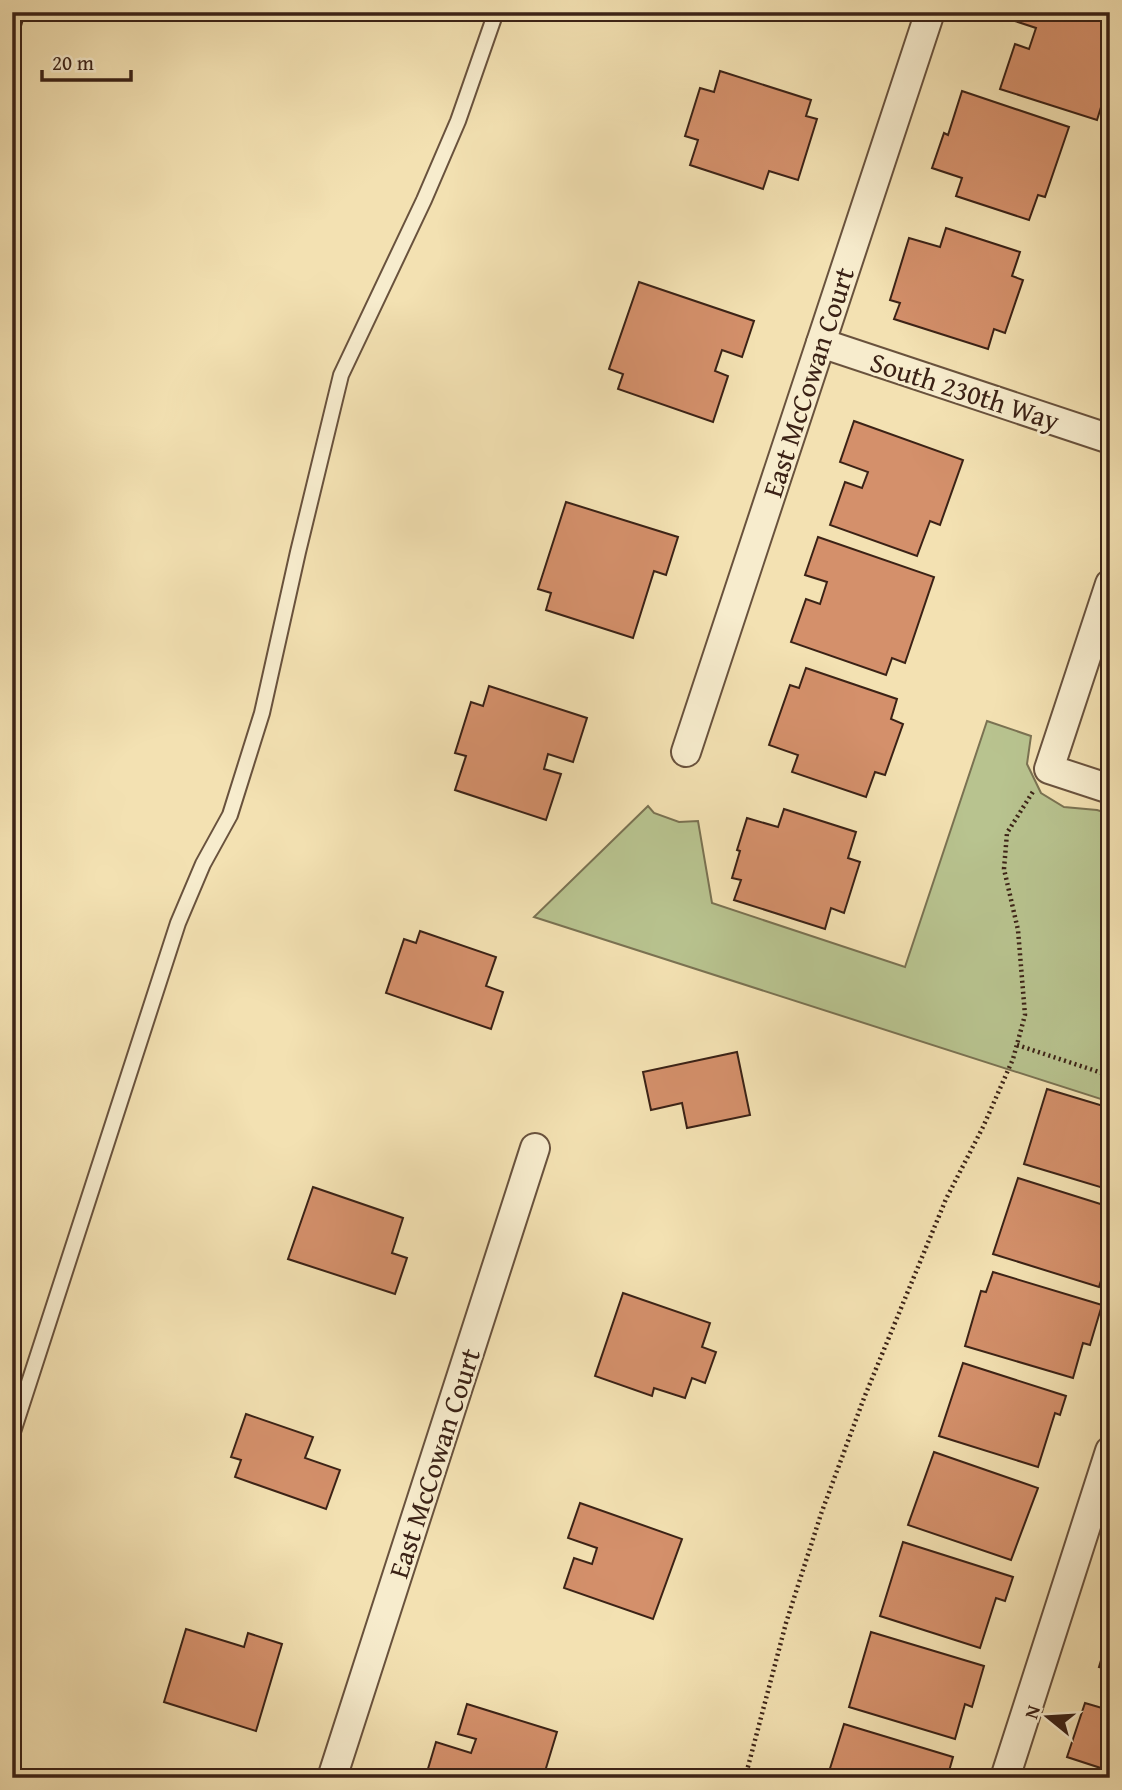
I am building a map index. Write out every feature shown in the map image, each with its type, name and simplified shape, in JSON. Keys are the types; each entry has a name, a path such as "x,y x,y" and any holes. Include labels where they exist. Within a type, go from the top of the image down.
{"street":[{"name":"East McCowan Court","path":"686,752 930,12"},
{"name":"South 230th Way","path":"821,343 1110,439"},
{"path":"1110,584 1049,769 1110,789"},
{"name":"East McCowan Court","path":"332,1778 535,1148"},
{"path":"1005,1778 1110,1451"}],"lane":[{"path":"12,1435 178,923 203,864 230,815 262,713 341,375 448,144 496,12"}],"path":[{"path":"745,1778 786,1623 821,1514 946,1199 984,1127 1017,1045 1025,1015 1018,930 1004,869 1007,833 1049,769"},
{"path":"1017,1045 1110,1077"}],"green space":[{"path":"987,721 1031,736 1027,764 1041,793 1064,807 1110,814 1110,1102 534,917 648,806 654,813 679,822 698,821 712,903 905,967"}],"building":[{"path":"12,12 25,12 21,26 12,24"},
{"path":"219,12 242,12 239,19"},
{"path":"1018,12 1110,12 1110,106 1102,104 1097,120 1000,89 1015,44 1029,49 1036,28 1015,21"},
{"path":"720,71 811,100 806,116 817,119 798,180 769,171 763,189 690,165 698,140 685,136 700,88 714,92"},
{"path":"962,91 1069,127 1045,197 1038,195 1029,220 956,196 962,178 932,168 944,133 948,135"},
{"path":"946,228 1020,252 1012,276 1023,280 1005,333 994,329 988,349 894,319 900,303 890,300 909,238 940,247"},
{"path":"639,282 754,321 742,357 722,350 715,371 728,376 713,422 618,389 623,374 609,369"},
{"path":"854,421 963,460 940,525 930,521 917,556 830,525 845,482 862,488 868,472 840,462"},
{"path":"566,502 678,537 666,575 654,571 633,638 546,610 551,593 538,589"},
{"path":"818,537 934,577 905,663 892,658 886,675 791,642 806,599 820,604 827,582 805,575"},
{"path":"806,668 897,699 891,719 903,724 885,775 875,772 866,797 792,772 798,755 769,745 790,685 799,688"},
{"path":"489,686 587,718 573,762 548,754 544,769 561,774 546,820 455,790 466,756 455,753 471,702 483,706"},
{"path":"784,809 856,832 848,858 860,862 844,913 831,908 825,929 734,900 741,880 732,878 747,818 778,827"},
{"path":"420,931 496,957 486,986 503,992 491,1029 386,993 404,939 416,943"},
{"path":"737,1052 750,1115 687,1128 682,1103 651,1110 643,1072"},
{"path":"1047,1089 1110,1108 1110,1190 1024,1164"},
{"path":"1018,1178 1110,1207 1110,1252 1099,1287 993,1254"},
{"path":"313,1187 403,1218 392,1253 407,1258 395,1294 288,1259"},
{"path":"993,1272 1102,1305 1090,1345 1083,1343 1073,1378 965,1346 981,1291 986,1292"},
{"path":"623,1293 710,1323 702,1347 716,1352 705,1383 692,1378 685,1398 654,1388 652,1396 595,1376"},
{"path":"963,1363 1066,1396 1060,1415 1055,1413 1038,1467 939,1436"},
{"path":"246,1414 313,1437 305,1458 340,1470 326,1509 235,1477 241,1460 231,1457"},
{"path":"934,1452 1038,1488 1011,1560 908,1525"},
{"path":"580,1503 682,1539 653,1619 564,1588 574,1558 592,1564 597,1548 568,1538"},
{"path":"903,1542 1013,1577 1005,1601 996,1598 980,1648 880,1616"},
{"path":"186,1629 244,1647 248,1633 282,1644 256,1731 164,1702"},
{"path":"1110,1630 1110,1670 1099,1667"},
{"path":"871,1632 984,1666 972,1707 965,1704 955,1739 849,1707"},
{"path":"1110,1687 1110,1771 1067,1757 1085,1703 1102,1708"},
{"path":"467,1704 557,1732 543,1778 446,1778 427,1772 436,1742 471,1753 476,1739 458,1734"},
{"path":"844,1724 953,1757 947,1778 827,1778"}]}
